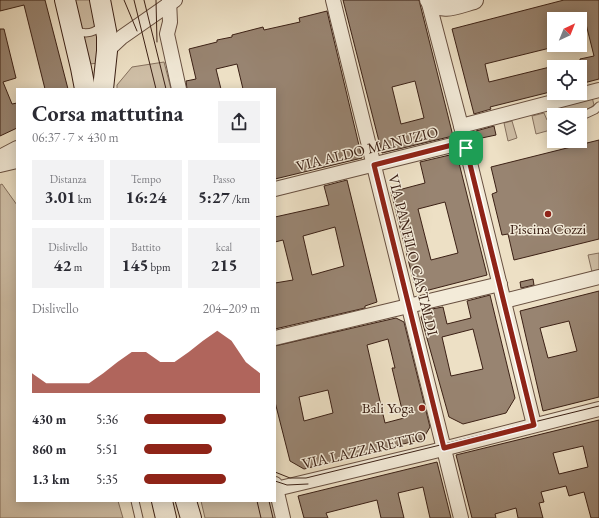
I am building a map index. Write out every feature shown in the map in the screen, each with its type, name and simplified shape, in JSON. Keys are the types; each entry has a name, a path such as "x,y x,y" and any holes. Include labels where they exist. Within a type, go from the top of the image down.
{"main road":[{"path":"65,0 71,29 82,68 85,88"},
{"path":"100,0 105,19 108,51 103,88"},
{"path":"162,502 166,518"},
{"path":"186,502 190,518"}],"street":[{"name":"VIA PANFILO CASTALDI","path":"333,0 461,518"},
{"path":"429,0 433,4 442,7 474,0"},
{"path":"429,0 534,425"},
{"path":"108,51 122,37 171,1"},
{"path":"171,1 170,22 167,34 179,88"},
{"path":"554,108 599,90"},
{"path":"461,126 547,110"},
{"name":"VIA ALDO MANUZIO","path":"276,189 452,145 466,148"},
{"path":"0,157 16,149"},
{"path":"0,165 16,161"},
{"path":"504,301 599,277"},
{"path":"276,338 500,284"},
{"name":"VIA LAZZARETTO","path":"276,487 444,448 599,409"},
{"path":"276,491 283,518"}],"lane":[{"path":"71,29 82,34 92,33 101,26 105,19"},
{"path":"587,114 599,106"},
{"path":"135,502 139,518"}],"shaded area":[{"path":"73,0 94,0 100,63 89,64"},
{"path":"164,62 171,88 117,88 117,85 132,67"},
{"path":"592,97 594,105 587,109 560,108 582,100 587,100 587,99"},
{"path":"544,113 547,120 547,131 536,134 532,116"},
{"path":"512,121 517,138 508,141 504,123"},
{"path":"2,184 16,204 16,502 118,502 123,518 0,518 0,185"},
{"path":"599,253 599,270 592,272 588,255"},
{"path":"201,502 274,502 279,518 205,518"}],"building":[{"path":"0,0 45,0 68,88 45,88 24,5 0,11"},
{"path":"343,0 419,0 453,136 382,153","holes":["415,81 424,118 401,124 392,87"]},
{"path":"564,0 599,0 599,79 587,82 587,60 580,60 594,56 587,28 587,12 547,12 547,49 485,64 489,82 547,68 547,93 490,107 491,109 474,114 452,29"},
{"path":"327,11 362,158 276,179 276,88 243,88 237,64 216,69 221,88 187,88 186,81 196,79 189,49 217,42 217,40 232,37 232,35 263,27 264,30 300,22 299,18"},
{"path":"0,29 4,29 16,78 3,82 12,104 16,103 16,128 0,136"},
{"path":"494,126 496,135 477,139 476,131"},
{"name":"Piscina Cozzi","path":"599,140 599,239 514,260 508,234 502,235 492,194 497,192 491,167 567,148 587,148 587,143"},
{"path":"454,154 457,155 487,275 425,291 414,283 391,192 425,183 420,162","holes":["445,202 458,253 431,260 418,209"]},
{"path":"347,180 377,302 365,306 365,308 276,329 276,283 293,280 283,240 276,242 276,217 329,205 324,186","holes":["335,227 344,266 312,275 303,236"]},
{"path":"533,279 534,285 521,288 520,282"},
{"path":"599,291 599,397 543,411 520,311","holes":["569,321 577,351 548,358 540,328"]},
{"path":"490,295 515,398 506,413 463,424 449,417 421,317 426,310 443,307 447,324 471,318 467,301","holes":["473,329 483,369 451,376 442,337"]},
{"path":"396,318 404,322 430,427 423,439 304,469 290,461 276,406 276,346","holes":["388,339 395,368 392,368 404,418 385,423 367,345","328,390 333,413 304,421 299,397"]},
{"path":"599,420 599,518 591,518 584,492 569,496 566,486 541,492 544,502 539,503 543,518 518,518 516,508 495,514 496,518 472,518 456,455","holes":["583,446 588,467 559,474 553,453"]},
{"path":"437,462 451,518 430,518 423,487 398,493 404,518 381,518 377,500 326,513 328,518 304,518 298,496"}],"tram line":[{"path":"124,0 137,31"},
{"path":"134,0 156,88"},
{"path":"144,0 166,88"},
{"path":"156,0 157,42"},
{"path":"276,472 290,478 306,478 599,406"},
{"path":"276,481 287,485 308,484"},
{"path":"257,502 261,518"},
{"path":"269,502 273,518"}],"place":[{"name":"Piscina Cozzi","path":"548,214"},
{"name":"Bali Yoga","path":"422,408"}],"route":[{"path":"452,145 466,148 534,425 444,448 374,165 452,145"}]}
